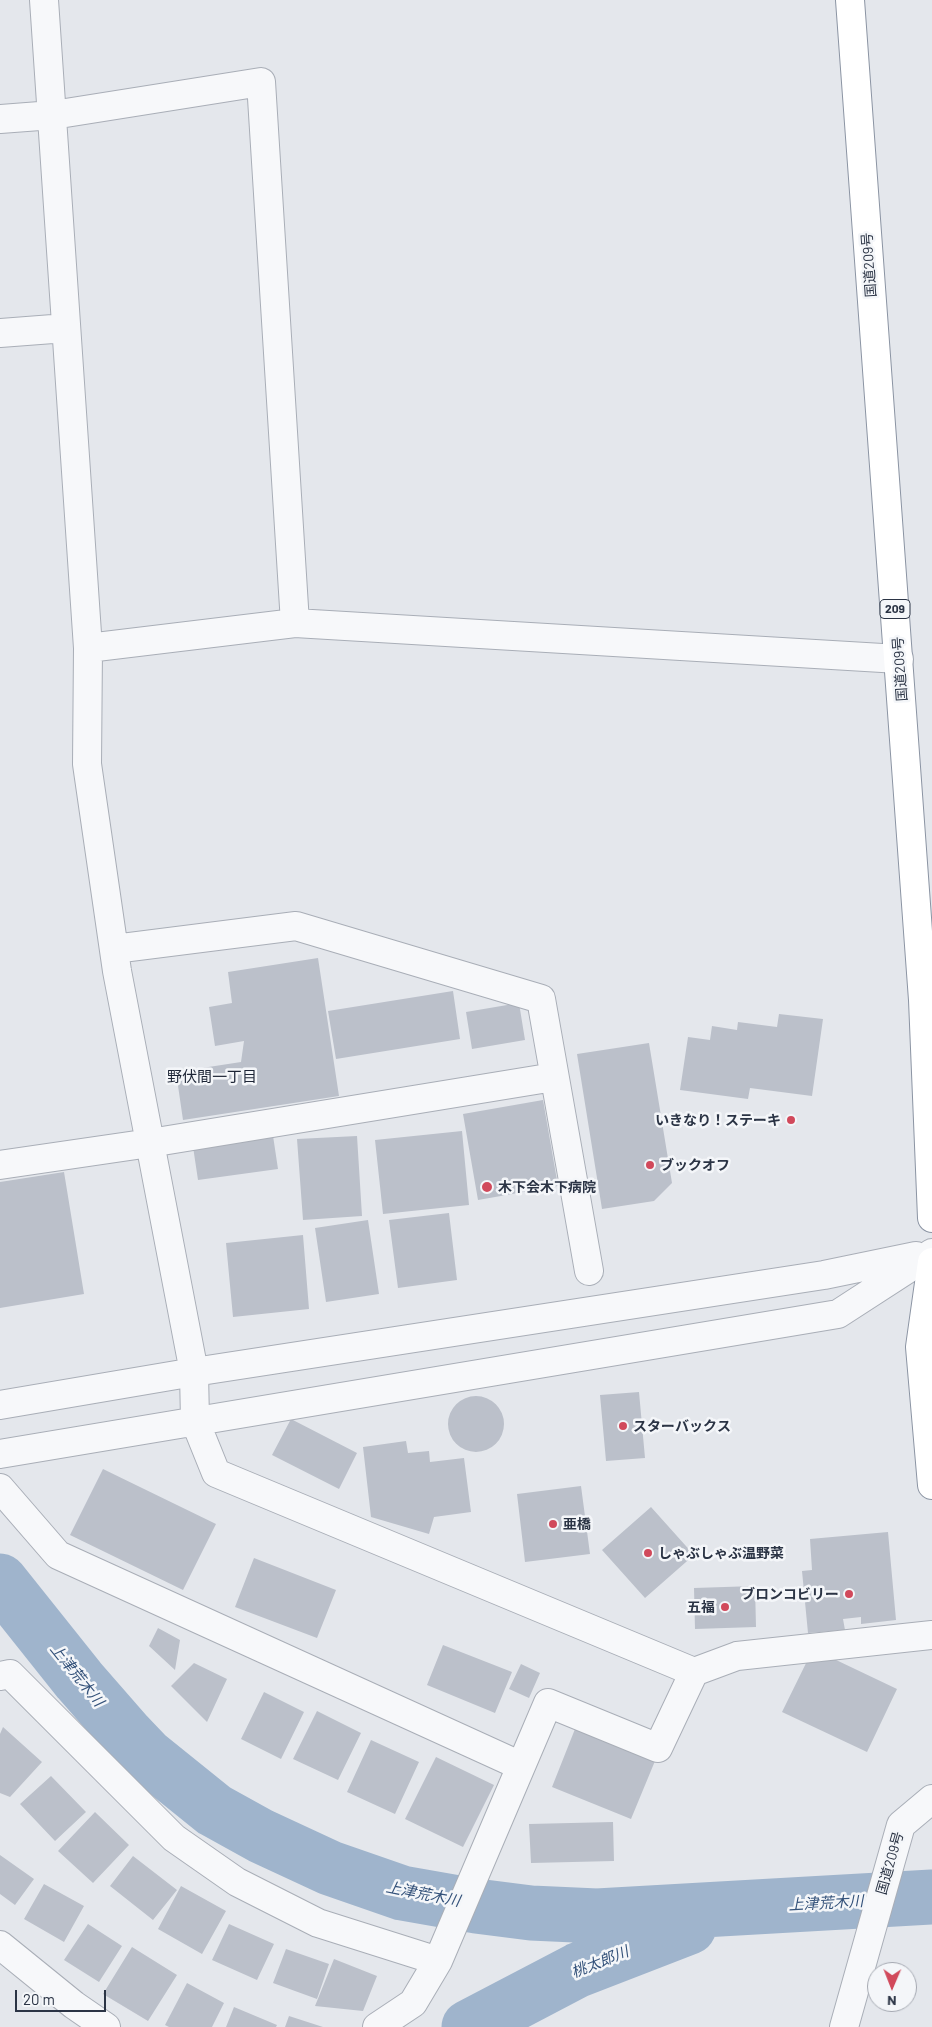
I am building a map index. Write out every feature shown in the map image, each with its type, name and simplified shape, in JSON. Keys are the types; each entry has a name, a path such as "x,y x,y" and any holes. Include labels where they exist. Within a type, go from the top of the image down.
{"highway":[{"name":"国道209号","path":"850,0 923,1000 932,1218"},
{"path":"932,1262 920,1347 932,1485"}],"street":[{"path":"44,0 88,648 87,764 114,949 194,1372 194,1421 216,1473 694,1672 737,1656 932,1636"},
{"path":"0,119 53,115 261,82 295,623"},
{"path":"0,333 66,328"},
{"path":"88,648 295,623 899,658"},
{"path":"114,949 296,926 541,999 589,1271"},
{"path":"0,1166 554,1077"},
{"path":"0,1405 194,1372 824,1275 932,1253"},
{"path":"0,1454 838,1314 932,1253"},
{"path":"0,1488 58,1555 521,1766"},
{"path":"376,2027 413,2003 438,1961 548,1703 658,1748 694,1672"},
{"path":"0,1676 10,1674 174,1838 237,1882 318,1923 438,1961"},
{"name":"国道209号","path":"844,2027 900,1825 932,1799"},
{"path":"0,1945 74,2005 106,2027"}],"building":[{"path":"318,958 339,1096 183,1120 176,1072 241,1062 244,1041 215,1046 209,1007 232,1003 228,972"},
{"path":"453,991 460,1039 336,1059 328,1011"},
{"path":"519,1003 525,1040 472,1049 466,1012"},
{"path":"779,1014 823,1019 812,1096 750,1088 748,1099 680,1090 688,1037 710,1040 712,1026 737,1030 738,1022 777,1027"},
{"path":"649,1043 672,1183 654,1201 602,1209 577,1054"},
{"path":"543,1100 558,1186 478,1200 463,1114"},
{"path":"272,1129 278,1169 198,1180 192,1140"},
{"path":"462,1131 469,1205 383,1214 375,1140"},
{"path":"357,1136 362,1216 303,1220 297,1139"},
{"path":"64,1172 84,1294 0,1308 0,1182"},
{"path":"449,1213 457,1280 398,1288 389,1220"},
{"path":"368,1220 379,1294 326,1302 315,1228"},
{"path":"303,1235 309,1309 233,1317 226,1243"},
{"name":"スターバックス","path":"639,1392 645,1458 606,1461 600,1395"},
{"path":"476,1396 487,1398 496,1404 502,1413 504,1424 502,1435 496,1444 487,1450 476,1452 465,1450 456,1444 450,1435 448,1424 450,1413 456,1404 465,1398"},
{"path":"291,1419 357,1453 339,1489 272,1455"},
{"path":"406,1441 408,1453 429,1451 430,1462 464,1458 471,1512 434,1517 429,1534 371,1517 363,1447"},
{"path":"103,1469 216,1524 183,1590 70,1535"},
{"name":"亜橋","path":"581,1486 590,1554 525,1562 517,1494"},
{"name":"しゃぶしゃぶ温野菜","path":"651,1507 694,1555 645,1598 602,1550"},
{"name":"ブロンコビリー","path":"888,1532 896,1620 861,1624 861,1617 843,1619 845,1630 808,1633 802,1571 812,1570 810,1539"},
{"path":"254,1558 336,1590 317,1638 235,1607"},
{"name":"五福","path":"755,1586 756,1627 695,1629 694,1588"},
{"path":"158,1628 180,1640 175,1670 149,1646"},
{"path":"443,1645 512,1672 495,1713 427,1685"},
{"path":"813,1649 897,1689 867,1752 782,1712"},
{"path":"194,1663 227,1679 207,1722 171,1686"},
{"path":"521,1664 540,1673 529,1698 509,1689"},
{"path":"264,1692 304,1712 281,1759 241,1739"},
{"path":"317,1711 361,1733 338,1780 293,1759"},
{"path":"3,1727 42,1762 10,1797 0,1793 0,1734"},
{"path":"575,1729 655,1761 631,1819 552,1787"},
{"path":"371,1740 419,1762 395,1814 347,1792"},
{"path":"436,1757 494,1785 463,1847 405,1819"},
{"path":"51,1776 86,1812 55,1841 20,1804"},
{"path":"95,1812 129,1845 93,1883 58,1851"},
{"path":"613,1822 614,1861 531,1863 529,1824"},
{"path":"0,1855 34,1879 15,1905 0,1894"},
{"path":"133,1856 177,1890 153,1920 110,1886"},
{"path":"44,1884 84,1906 64,1942 24,1919"},
{"path":"181,1886 226,1911 202,1954 158,1929"},
{"path":"88,1924 122,1946 99,1982 64,1960"},
{"path":"229,1924 274,1944 257,1980 212,1960"},
{"path":"132,1947 177,1975 148,2021 103,1994"},
{"path":"286,1949 329,1964 317,1999 273,1983"},
{"path":"334,1959 377,1976 363,2011 315,2006"},
{"path":"187,1983 224,2003 212,2027 169,2027 165,2025"},
{"path":"234,2007 277,2025 276,2027 226,2027"},
{"path":"289,2016 323,2027 285,2027"}],"waterway":[{"name":"上津荒木川","path":"0,1581 79,1680 127,1735 147,1756 214,1810 261,1836 330,1868 402,1893 476,1906 531,1913 597,1916 932,1897"},
{"name":"桃太郎川","path":"469,2027 578,1970 689,1927"}],"place":[{"name":"いきなり！ステーキ","path":"791,1120"},
{"name":"ブックオフ","path":"650,1165"},
{"name":"木下会木下病院","path":"487,1187"},
{"name":"スターバックス","path":"623,1426"},
{"name":"亜橋","path":"553,1524"},
{"name":"しゃぶしゃぶ温野菜","path":"648,1553"},
{"name":"ブロンコビリー","path":"849,1594"},
{"name":"五福","path":"725,1607"}],"district":[{"name":"野伏間一丁目","path":"212,1077"}]}
